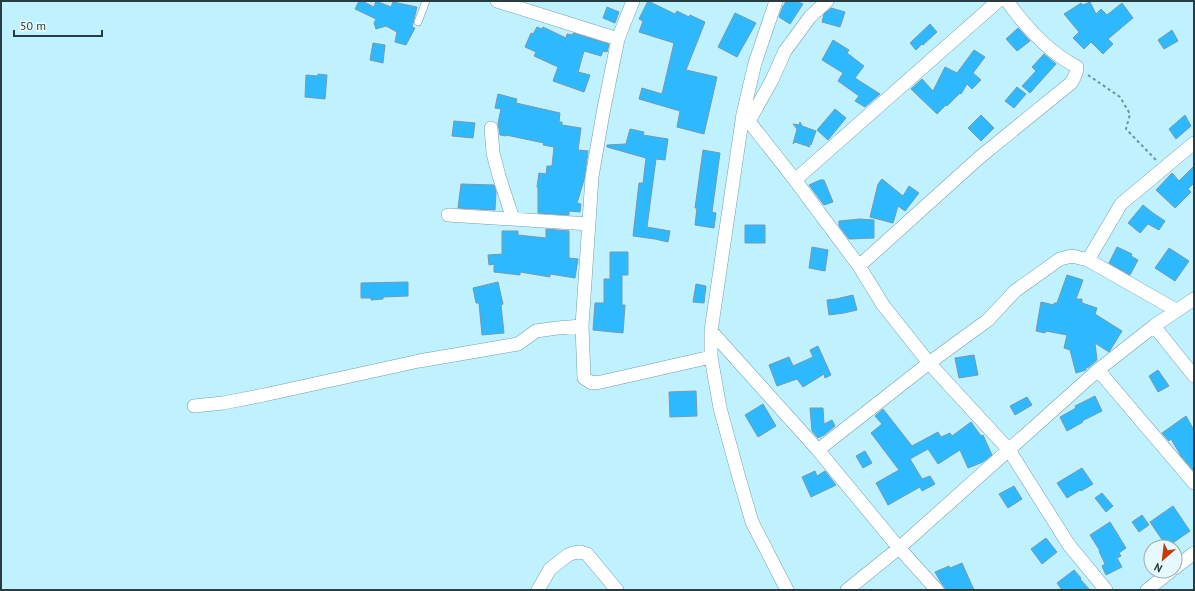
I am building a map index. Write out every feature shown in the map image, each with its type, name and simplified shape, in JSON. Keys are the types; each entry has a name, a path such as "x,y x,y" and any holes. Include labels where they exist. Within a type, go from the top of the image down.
{"street":[{"path":"497,1 618,39"},
{"path":"633,1 618,39 592,177 582,326 584,378 592,383 711,357"},
{"path":"776,1 754,63 711,331 711,357 720,408 752,522 788,590"},
{"path":"746,118 772,80 785,50 810,17 827,1"},
{"path":"795,180 998,1"},
{"path":"859,266 980,157 1070,83 1077,72 1077,67 1065,61 1048,47 1019,18 1007,1"},
{"path":"746,118 795,180 859,266 883,305 929,364 1009,450 1070,545 1106,590"},
{"path":"491,128 493,153 513,219"},
{"path":"1088,260 1121,204 1194,142"},
{"path":"448,215 588,224"},
{"path":"818,450 988,320 1015,291 1060,259 1072,256 1088,260 1176,310"},
{"path":"847,590 899,548 1098,370 1154,326 1194,299"},
{"path":"194,406 264,396 419,361 518,344 536,331 582,326"},
{"path":"1154,326 1194,376"},
{"path":"711,331 818,450 899,548 937,590"},
{"path":"1098,370 1194,483"},
{"path":"538,590 550,569 573,553 580,552 587,554 617,590"},
{"path":"1183,562 1194,553"},
{"path":"1147,590 1161,579"}],"lane":[{"path":"418,22 426,1"}],"path":[{"path":"1077,67 1120,97 1130,114 1126,129 1164,168"}],"building":[{"path":"359,1 374,7 376,1 391,7 393,2 417,7 412,27 415,28 406,45 395,42 397,32 386,26 376,29 374,23 376,19 355,9"},
{"path":"648,1 675,14 677,11 705,22 686,70 717,77 704,134 677,127 680,111 639,99 642,88 662,94 674,43 639,32 643,21 639,19"},
{"path":"786,1 796,1 803,4 790,24 779,17"},
{"path":"1090,2 1096,14 1101,9 1107,15 1122,3 1133,18 1108,39 1113,44 1103,54 1091,42 1084,49 1073,38 1079,32 1064,14 1081,3 1083,5"},
{"path":"607,7 619,12 615,23 603,18"},
{"path":"831,8 845,12 840,27 822,22 824,14"},
{"path":"735,13 756,23 737,57 718,47"},
{"path":"930,24 937,32 916,50 910,43"},
{"path":"537,27 542,29 543,27 566,38 567,34 573,35 573,33 609,44 607,52 603,51 601,56 584,51 578,72 590,75 584,92 553,81 558,67 534,56 536,52 525,47 531,33 533,34"},
{"path":"1018,28 1030,41 1017,51 1006,39"},
{"path":"1172,30 1178,41 1164,49 1158,40"},
{"path":"833,40 849,50 847,53 864,66 855,78 880,94 865,107 855,101 859,96 838,81 843,73 822,60"},
{"path":"373,43 385,45 383,63 370,60"},
{"path":"974,50 985,57 973,73 981,80 972,89 967,84 961,94 960,93 937,114 911,89 922,79 933,91 945,67 957,73"},
{"path":"1044,54 1056,64 1030,93 1022,86 1036,71 1032,67"},
{"path":"318,74 327,75 325,99 305,97 306,75 318,76"},
{"path":"1017,87 1026,94 1014,108 1005,101"},
{"path":"498,94 517,99 516,103 560,113 559,122 562,122 562,125 581,128 578,150 588,151 584,180 577,203 581,204 580,212 569,211 569,215 538,213 537,187 539,173 546,174 547,166 552,166 554,147 543,145 544,143 500,135 498,123 501,109 495,108"},
{"path":"835,109 846,118 828,140 817,130"},
{"path":"981,115 994,128 981,141 968,128"},
{"path":"1185,115 1191,126 1176,139 1169,129"},
{"path":"454,121 475,123 473,138 452,136"},
{"path":"800,122 802,126 816,131 811,145 808,141 810,147 795,142 793,144 797,129 793,124 799,125"},
{"path":"630,129 644,132 643,135 668,139 665,160 656,159 647,227 670,231 668,242 633,236 639,183 643,183 646,158 607,147 607,145 626,144"},
{"path":"703,150 720,153 712,212 716,213 714,228 695,225 697,208 695,208"},
{"path":"1194,166 1194,183 1188,189 1191,192 1175,208 1156,190 1172,173 1179,181"},
{"path":"882,179 903,196 909,186 919,193 905,211 898,206 893,223 870,217 878,184"},
{"path":"820,180 824,180 833,202 824,205 809,185"},
{"path":"461,184 494,185 496,192 495,210 458,208"},
{"path":"1143,205 1165,221 1159,230 1148,224 1140,233 1128,223"},
{"path":"860,219 874,220 874,238 849,239 839,226 839,221"},
{"path":"745,225 765,225 765,243 745,243"},
{"path":"546,229 569,231 569,258 578,259 575,278 550,274 550,277 520,272 520,275 494,272 494,264 489,265 488,255 502,254 502,231 518,231 518,235 546,238"},
{"path":"812,247 828,250 825,271 809,268"},
{"path":"1117,247 1132,254 1131,256 1138,260 1130,275 1109,263"},
{"path":"1169,248 1189,261 1175,281 1155,268"},
{"path":"610,252 628,252 628,275 622,275 622,305 625,305 623,333 593,330 595,303 604,303 604,279 610,279"},
{"path":"1067,275 1083,280 1076,299 1082,299 1082,303 1097,308 1095,314 1122,331 1109,352 1095,343 1097,360 1086,368 1086,370 1076,373 1070,350 1064,348 1067,335 1046,331 1045,333 1036,331 1041,302 1054,305 1054,303 1057,303"},
{"path":"408,282 408,296 383,297 383,299 371,300 371,298 361,298 361,283"},
{"path":"498,282 503,304 501,305 504,333 482,335 479,303 476,303 473,288"},
{"path":"696,284 706,286 704,303 693,302"},
{"path":"853,295 857,310 829,315 827,300"},
{"path":"818,346 831,375 825,378 824,374 803,387 797,379 777,386 769,365 789,357 793,366 813,357 810,350"},
{"path":"974,355 978,375 959,378 955,358"},
{"path":"1158,370 1169,386 1158,392 1149,376"},
{"path":"696,391 697,416 670,417 669,392"},
{"path":"1095,396 1102,411 1082,421 1083,422 1067,431 1060,417 1076,408 1075,406"},
{"path":"1027,397 1032,405 1015,415 1010,406"},
{"path":"763,404 776,426 758,437 745,415"},
{"path":"810,408 823,408 824,424 832,420 835,426 818,438 812,431"},
{"path":"883,409 912,446 938,432 941,437 950,433 952,436 971,422 981,436 983,435 992,455 983,462 968,468 960,450 938,464 928,449 910,459 922,479 930,476 935,484 922,491 920,487 888,505 876,483 899,470 871,433 882,424 875,416"},
{"path":"1186,416 1194,430 1194,471 1181,456 1171,439 1169,441 1162,433"},
{"path":"865,451 872,463 863,468 856,456"},
{"path":"1082,468 1093,484 1067,498 1057,483"},
{"path":"815,471 817,476 825,471 836,485 811,497 802,477"},
{"path":"1014,486 1022,499 1008,508 999,494"},
{"path":"1102,493 1113,506 1106,512 1095,498"},
{"path":"1173,506 1190,531 1178,539 1162,539 1150,522"},
{"path":"1142,515 1149,525 1139,532 1132,522"},
{"path":"1110,522 1126,548 1119,553 1121,556 1117,558 1122,567 1106,575 1102,566 1105,564 1100,551 1090,535"},
{"path":"1046,538 1057,552 1042,564 1031,549"},
{"path":"962,563 974,590 945,590 935,572 949,566 950,568"},
{"path":"1074,570 1090,590 1062,590 1057,583"}]}
